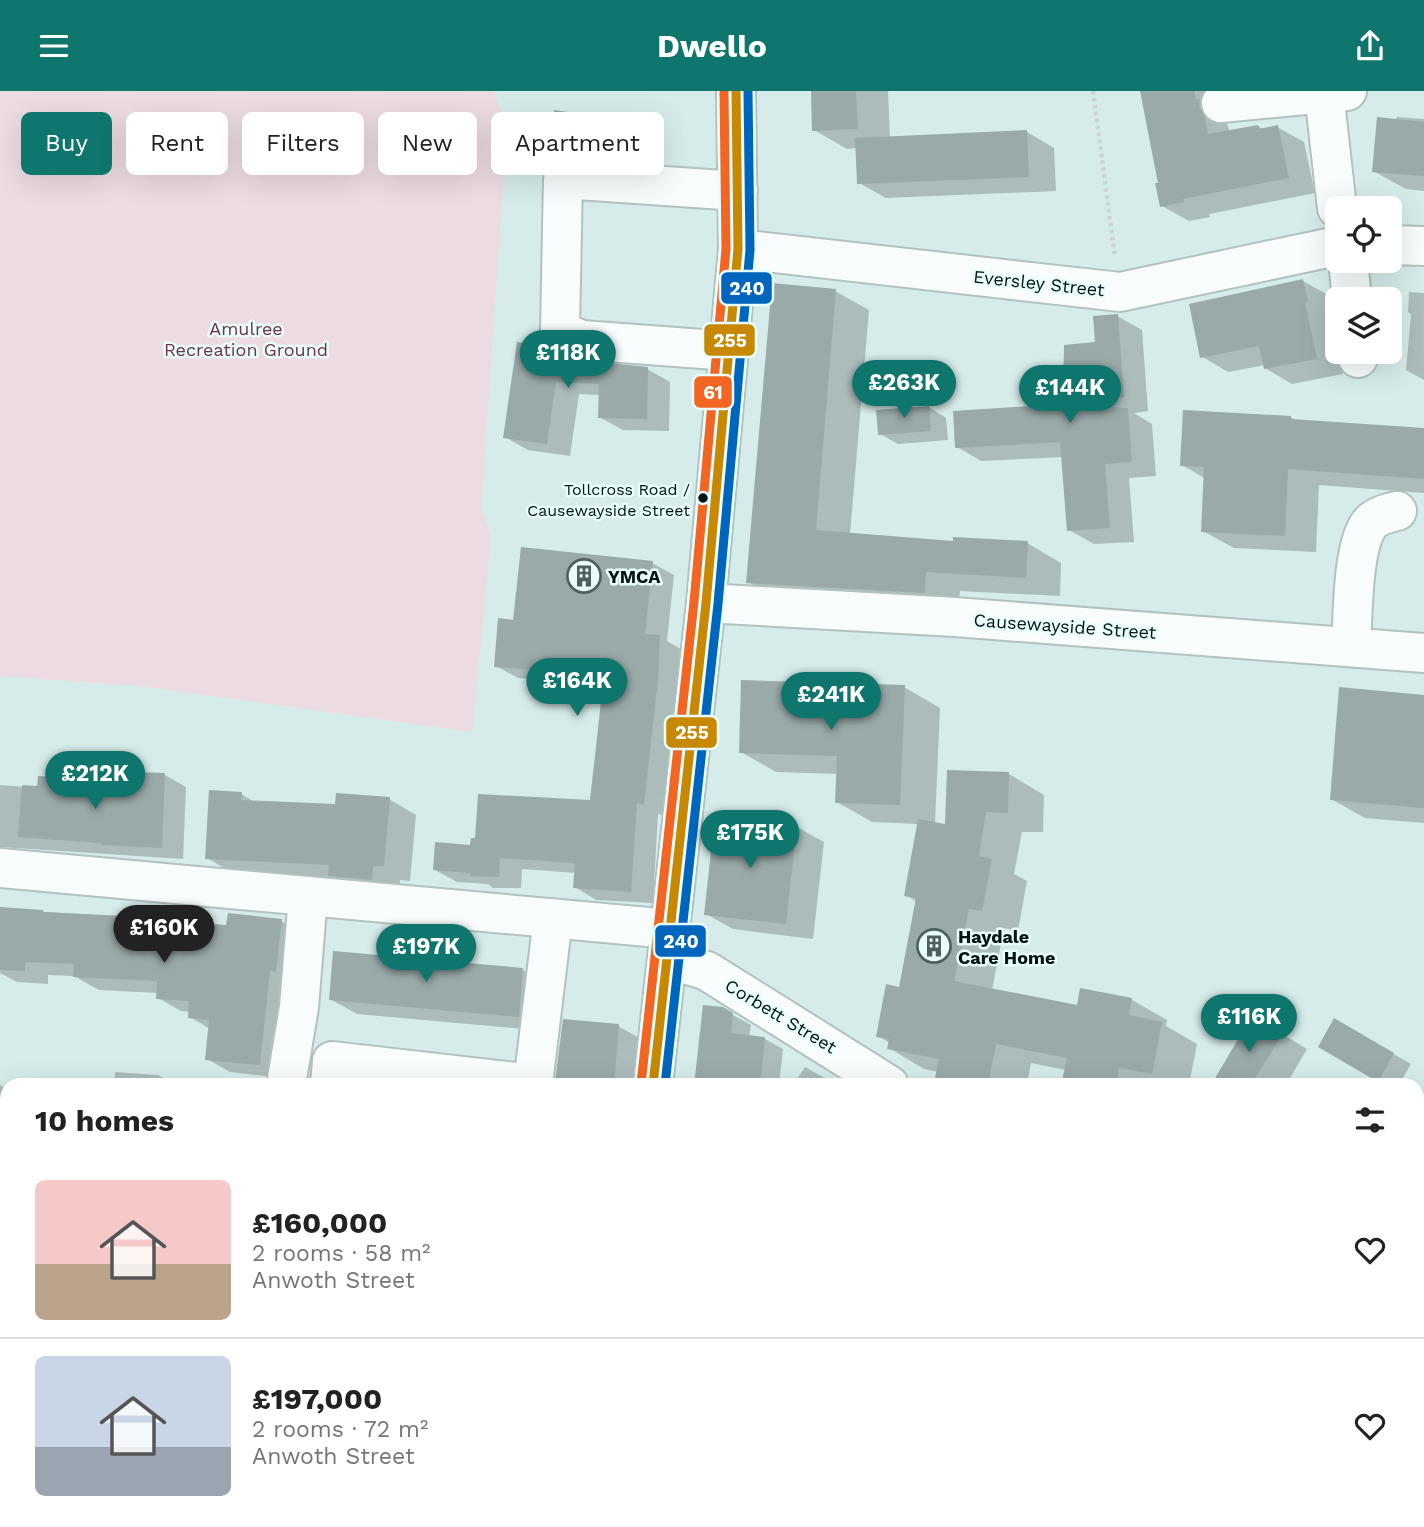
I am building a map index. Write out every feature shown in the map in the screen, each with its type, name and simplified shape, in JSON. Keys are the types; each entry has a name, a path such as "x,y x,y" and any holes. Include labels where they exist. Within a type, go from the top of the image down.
{"street":[{"path":"654,1078 706,603 738,249 736,91"},
{"path":"1221,103 1336,92 1337,196"},
{"path":"729,351 582,340 560,331 563,179 738,191"},
{"path":"1402,245 1424,246"},
{"name":"Eversley Street","path":"738,249 1120,292 1325,249"},
{"path":"1351,647 1355,584 1362,541 1369,523 1397,511"},
{"name":"Causewayside Street","path":"706,603 955,617 1424,653"},
{"name":"Corbett Street","path":"0,868 553,918 669,944 707,971 878,1078"},
{"path":"287,1078 299,1007 308,896"},
{"path":"534,1078 553,918"},
{"path":"331,1078 332,1061 417,1078"}],"path":[{"path":"1093,91 1120,292"}],"green space":[{"name":"Amulree Recreation Ground","path":"0,91 494,91 502,112 491,112 491,175 504,175 481,509 491,536 472,732 140,686 0,676"}],"building":[{"path":"811,91 856,91 858,129 812,131"},
{"path":"1140,91 1194,91 1196,100 1200,99 1199,106 1205,117 1208,134 1258,125 1259,129 1278,125 1289,178 1183,199 1184,202 1160,207 1155,183 1158,183"},
{"path":"1377,117 1424,122 1424,176 1372,172"},
{"path":"1027,130 1029,177 857,184 855,138"},
{"path":"1303,279 1317,359 1264,369 1259,346 1200,358 1189,304"},
{"path":"772,283 836,289 816,530 953,541 953,537 1028,541 1026,578 926,572 925,593 746,583"},
{"path":"1118,314 1124,397 1108,400 1108,407 1128,408 1132,462 1105,464 1110,528 1067,531 1060,442 955,448 953,411 1063,404 1064,345 1095,342 1093,316"},
{"path":"517,342 546,346 560,354 559,358 648,367 647,419 598,418 599,384 556,382 547,444 503,438"},
{"path":"929,406 931,431 878,435 876,410"},
{"path":"1183,410 1424,428 1424,479 1288,469 1285,536 1201,532 1204,467 1180,466"},
{"path":"521,547 653,561 645,634 660,635 658,680 644,805 637,803 631,892 573,888 575,863 500,858 499,877 433,870 435,842 470,845 471,838 475,838 478,794 590,800 604,675 494,667 498,618 513,620"},
{"path":"741,680 905,685 900,805 835,803 837,756 739,753"},
{"path":"1339,687 1424,695 1424,808 1330,800"},
{"name":"Haydale Care Home","path":"947,770 1009,772 1008,813 986,812 979,856 992,859 982,911 969,909 954,981 1077,1005 1080,988 1132,998 1129,1015 1162,1022 1152,1074 1119,1068 1117,1078 1063,1078 1067,1058 996,1044 989,1078 935,1078 939,1059 887,1049 889,1039 876,1037 886,984 899,987 916,898 904,896 918,819 945,824"},
{"path":"135,772 165,773 162,848 18,837 22,785 37,786 38,776 119,781 135,780"},
{"path":"209,790 242,792 241,800 335,804 336,793 390,797 384,866 373,866 372,880 328,876 329,865 205,859"},
{"path":"715,816 797,825 786,924 704,915"},
{"path":"0,907 226,925 228,913 282,919 276,972 270,971 260,1065 205,1060 209,1020 188,1018 189,1001 156,999 157,981 73,977 74,964 25,962 25,971 0,970"},
{"path":"333,951 523,968 519,1017 329,1000"},
{"path":"703,1005 723,1007 733,1013 731,1033 765,1037 761,1078 695,1078"},
{"path":"1253,1014 1283,1033 1255,1078 1215,1078"},
{"path":"1334,1018 1394,1053 1380,1078 1371,1078 1318,1047"},
{"path":"563,1019 619,1024 615,1078 556,1078"}],"transit line":[{"name":"61","path":"642,1078 694,602 726,249 724,91"},
{"name":"255","path":"654,1078 706,603 738,249 736,91"},
{"name":"240","path":"666,1078 718,604 750,250 748,91"}],"place":[{"name":"Tollcross Road / Causewayside Street","path":"703,498"},
{"name":"YMCA","path":"584,576"},
{"name":"Haydale Care Home","path":"934,946"}]}
